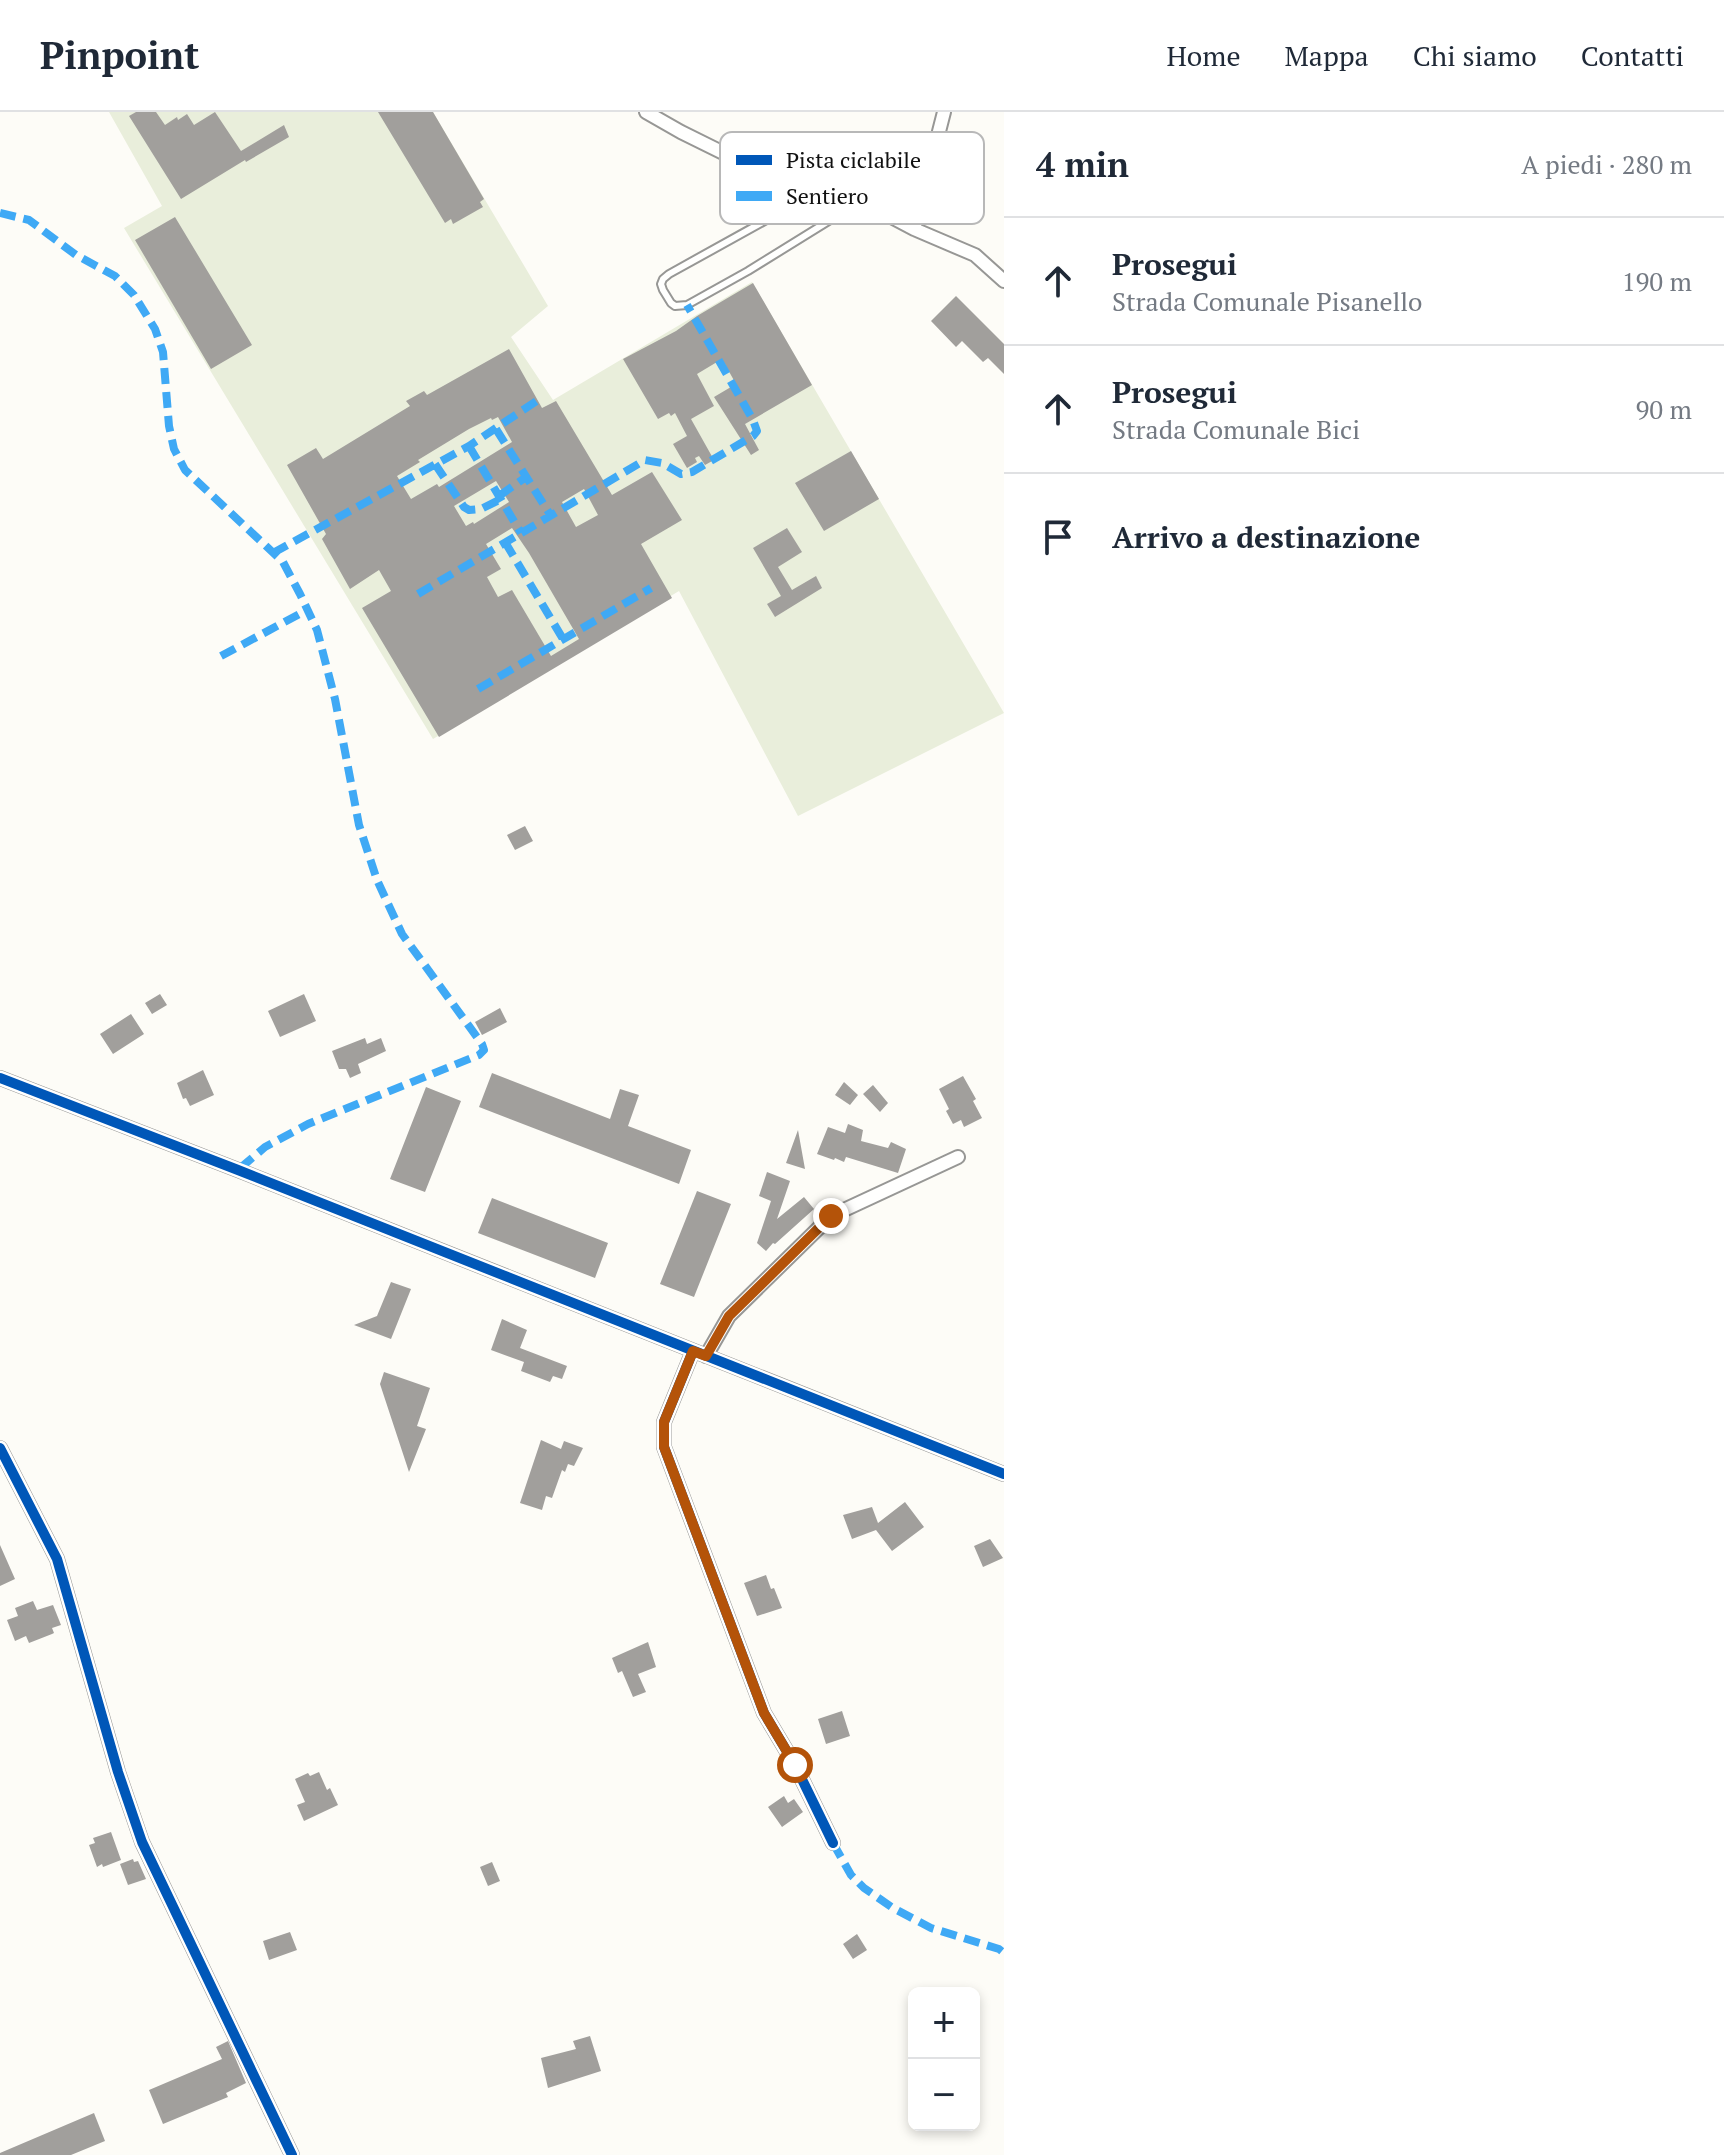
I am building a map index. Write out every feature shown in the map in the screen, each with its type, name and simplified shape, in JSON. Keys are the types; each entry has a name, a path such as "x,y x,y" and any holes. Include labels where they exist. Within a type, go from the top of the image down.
{"street":[{"path":"646,112 720,151"},
{"path":"939,132 944,112"},
{"path":"905,224 975,255 1004,281"},
{"path":"914,229 915,224"},
{"path":"0,1078 1004,1474"},
{"path":"833,1843 795,1765 764,1713 664,1447 664,1422 700,1354 729,1316 831,1216 958,1157"},
{"path":"0,1448 57,1559 118,1772 142,1842 292,2155"}],"lane":[{"path":"759,224 663,279 663,290 675,306 687,305 823,224"}],"green space":[{"path":"109,112 433,112 548,306 511,337 553,400 752,282 1004,713 798,816 679,591 433,739 124,228 162,206"}],"building":[{"path":"136,112 156,112 165,125 187,114 194,125 215,112 241,151 284,125 289,137 181,199 129,116"},
{"path":"378,112 433,112 484,199 480,202 483,207 453,224 451,219 445,223"},
{"path":"175,217 252,345 211,369 135,240"},
{"path":"753,283 812,385 745,424 759,450 751,455 714,397 736,384 722,359 697,374 714,406 691,419 714,460 705,465 699,456 695,458 697,462 687,468 673,444 687,436 675,413 658,419 623,359 676,331"},
{"path":"956,296 1004,344 1004,374 988,358 983,362 962,341 956,347 931,321"},
{"path":"509,349 542,408 556,401 612,495 652,472 682,520 641,544 672,598 439,737 362,608 391,591 379,570 350,589 322,539 326,534 287,465 316,448 323,459 410,406 406,401 424,391 427,395","holes":["498,417 512,442 439,487 437,484 411,499 397,476 469,429","496,481 509,502 466,526 454,506","584,489 598,515 576,527 562,502","512,528 579,639 551,656 512,590 498,597 487,577 501,569 486,544"]},
{"path":"851,451 879,499 824,531 795,483"},
{"path":"787,528 802,552 778,567 792,590 816,576 822,588 775,617 767,604 781,596 753,548"},
{"path":"525,826 533,841 515,850 507,835"},
{"path":"160,994 167,1005 152,1014 145,1003"},
{"path":"304,994 316,1021 280,1037 268,1011"},
{"path":"500,1008 507,1022 482,1035 475,1022"},
{"path":"131,1014 144,1034 113,1054 100,1034"},
{"path":"365,1038 367,1044 381,1038 386,1051 358,1064 361,1073 350,1078 346,1069 339,1069 332,1051"},
{"path":"203,1070 214,1095 190,1106 186,1098 183,1099 177,1083"},
{"path":"492,1073 610,1119 620,1089 639,1095 628,1126 691,1150 679,1184 479,1107"},
{"path":"963,1076 982,1118 964,1127 961,1120 953,1124 939,1089"},
{"path":"844,1082 858,1095 850,1105 835,1095"},
{"path":"873,1085 888,1103 880,1112 863,1094"},
{"path":"426,1087 461,1101 425,1192 390,1179"},
{"path":"848,1124 863,1130 861,1141 888,1148 891,1142 906,1149 898,1173 846,1157 844,1162 817,1154 828,1127 845,1133"},
{"path":"798,1130 805,1169 786,1163"},
{"path":"767,1172 790,1181 777,1219 804,1197 814,1209 766,1251 757,1243 771,1201 759,1196"},
{"path":"697,1191 731,1204 694,1297 660,1284"},
{"path":"492,1198 608,1243 595,1278 478,1233"},
{"path":"391,1282 411,1289 391,1339 354,1325 377,1316"},
{"path":"502,1319 527,1330 520,1348 567,1366 562,1379 553,1376 550,1382 521,1371 524,1362 491,1350"},
{"path":"384,1372 430,1388 417,1426 426,1429 409,1472 380,1384"},
{"path":"541,1440 561,1449 564,1441 583,1448 574,1466 568,1464 565,1472 562,1470 552,1498 546,1496 542,1510 520,1503"},
{"path":"905,1502 924,1527 892,1551 876,1530 852,1539 843,1515 872,1507 878,1523"},
{"path":"990,1539 1003,1558 983,1567 974,1546"},
{"path":"0,1545 15,1579 0,1586"},
{"path":"766,1575 782,1608 757,1616 744,1583"},
{"path":"33,1601 37,1610 53,1605 61,1625 52,1628 54,1633 29,1643 26,1636 15,1641 7,1620 18,1616 15,1608"},
{"path":"648,1642 656,1667 638,1674 646,1692 633,1697 622,1671 618,1673 612,1658"},
{"path":"842,1711 850,1736 826,1744 818,1719"},
{"path":"319,1772 338,1805 304,1821 297,1805 305,1802 295,1779"},
{"path":"784,1796 788,1803 794,1799 803,1812 782,1827 768,1807"},
{"path":"111,1832 121,1860 97,1867 89,1845 95,1843 93,1838"},
{"path":"133,1859 134,1862 138,1861 146,1879 128,1885 120,1864"},
{"path":"492,1862 500,1881 488,1886 480,1867"},
{"path":"290,1932 297,1950 269,1960 263,1941"},
{"path":"857,1934 867,1950 853,1959 843,1944"},
{"path":"590,2036 601,2071 548,2088 541,2058 576,2049 573,2041"},
{"path":"228,2041 246,2083 226,2093 228,2097 163,2124 149,2090 222,2059 216,2047"},
{"path":"94,2113 105,2141 71,2155 0,2155 0,2153"}],"marked path":[{"path":"0,213 29,220 76,255 115,276 134,295 155,329 163,352 174,449 185,470 283,562 300,594 317,630 335,699 359,825 377,880 402,934 484,1050 479,1055 308,1124 265,1147 238,1170"},
{"path":"418,594 645,460 662,463 681,474 692,472 753,436 757,431 753,420 687,305"},
{"path":"273,553 469,446 541,398"},
{"path":"496,429 551,516"},
{"path":"469,446 521,533"},
{"path":"435,464 469,510 481,509 501,499"},
{"path":"499,496 526,477"},
{"path":"505,542 563,639"},
{"path":"478,689 651,588"},
{"path":"221,656 307,610"},
{"path":"833,1843 851,1875 893,1908 931,1928 1004,1953"}],"cycle path":[{"path":"0,1078 1004,1474"},
{"path":"693,1351 664,1422 664,1447 764,1713 795,1765 833,1843"},
{"path":"0,1448 57,1559 118,1772 142,1842 292,2155"}],"route":[{"path":"795,1765 764,1713 664,1447 664,1422 693,1351 706,1356 729,1316 831,1216"}]}
